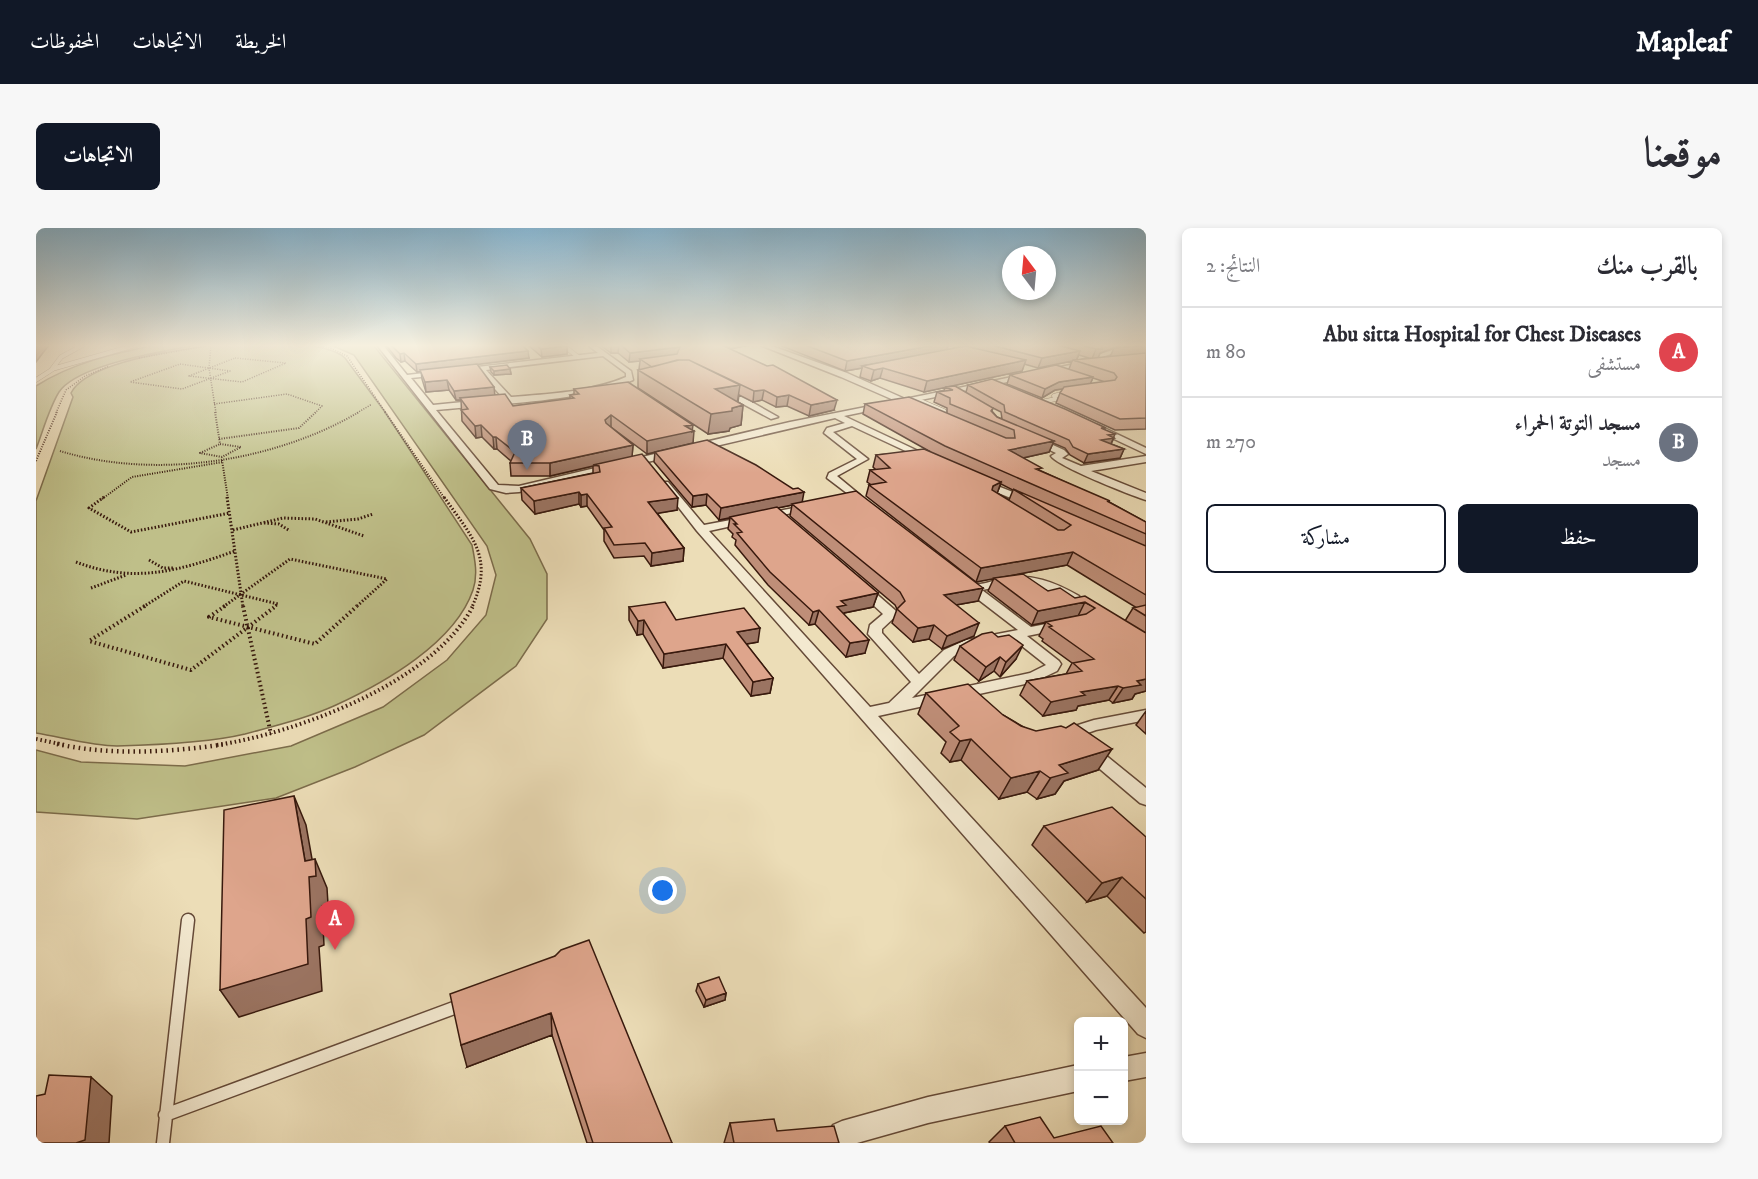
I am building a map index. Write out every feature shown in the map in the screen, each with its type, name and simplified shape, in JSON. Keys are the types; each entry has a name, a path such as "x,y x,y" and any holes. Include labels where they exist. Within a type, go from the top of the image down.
{"street":[{"path":"414,388 494,487 500,489 519,489 645,460 702,441 840,412 937,463"},
{"path":"498,388 509,400"},
{"path":"430,408 509,400 591,388"},
{"path":"717,388 774,417"},
{"path":"873,388 946,420"},
{"path":"855,501 832,478 832,475 863,459 828,433 830,430 852,418 904,401 963,388"},
{"path":"1005,388 1011,390"},
{"path":"952,390 973,399"},
{"path":"1031,398 1057,409"},
{"path":"1092,426 1146,451"},
{"path":"1025,436 1061,452 1063,454 1056,456 1058,460 1077,470 1146,497"},
{"path":"630,447 645,460 701,529 1146,1026"},
{"path":"1077,470 1146,459"},
{"path":"976,480 1040,508"},
{"path":"996,501 994,498 1012,495"},
{"path":"701,529 781,517 822,504"},
{"path":"867,713 1034,677 1053,668 1054,664 1021,632 958,578"},
{"path":"972,588 1032,579 1053,586 1083,605"},
{"path":"854,580 891,614 875,628 875,634 918,681"},
{"path":"895,706 949,653 971,643 1073,623"},
{"path":"960,694 974,707"},
{"path":"1050,738 1094,725 1146,715"},
{"path":"1068,734 1146,798"},
{"path":"1128,1068 1146,1065"},
{"path":"842,1134 928,1110 1074,1079"}],"lane":[{"path":"1041,402 1056,399 1054,396 1056,394 1077,391"},
{"path":"916,399 944,411"},
{"path":"164,1143 165,1115 189,920"},
{"path":"165,1115 476,1000"}],"path":[{"path":"36,461 66,390 69,388"},
{"path":"211,388 220,444"},
{"path":"36,739 102,752 140,752 216,745 271,734 339,710 430,656 453,634 468,615 476,598 482,568 478,546 369,388"},
{"path":"214,404 287,394 322,406 299,428 219,439"},
{"path":"60,451 80,458 128,462 173,462 222,457 261,450 315,434 341,423 372,404"},
{"path":"220,444 241,447 222,457 200,453 220,444"},
{"path":"222,457 246,627 271,734"},
{"path":"223,462 132,477 89,508 131,532 230,513"},
{"path":"232,530 283,518 322,522 358,519 373,514"},
{"path":"322,522 364,536"},
{"path":"260,523 279,524 290,531"},
{"path":"76,562 95,571 147,575 184,568 235,551"},
{"path":"290,559 387,579 315,644 209,617 242,594 290,559"},
{"path":"149,560 163,568 184,568"},
{"path":"92,588 130,574"},
{"path":"184,581 242,594 278,604 190,670 89,641 184,581"}],"green space":[{"path":"36,388 63,388 55,398 36,449"},
{"path":"75,388 367,388 472,545 476,573 475,584 464,609 451,627 434,644 396,673 355,696 303,718 230,737 164,744 107,746 36,733 36,501 73,397 71,393"},
{"path":"377,388 408,388 530,539 547,574 547,619 516,666 424,735 355,767 276,798 137,819 36,812 36,750 81,762 185,766 291,746 383,707 447,660 486,615 496,575 487,546"}],"building":[{"path":"452,388 487,388 454,391"},
{"path":"637,388 693,425 685,426 694,431 647,441 611,415 605,420 606,423 633,445 550,463 510,463 515,452 493,437 481,425 475,426 461,410 468,409 460,398 505,394 513,406 574,398 570,395 579,394 574,389"},
{"path":"667,388 723,388 715,389 743,405 732,408 732,411 711,414"},
{"path":"747,388 815,388 837,400 811,405 789,395 777,397 764,390 754,391"},
{"path":"947,388 958,388 993,408 991,411 997,417 1054,441 1009,450 1042,468 1036,469 1110,501 1107,501 1146,522 1146,534 945,446 865,404 909,397 1006,438 1015,438 1014,430 950,404 950,398 937,392 953,390"},
{"path":"973,388 1013,388 1106,428 1101,428 1115,434 1108,435 1114,438 1101,440 1124,449 1088,454 1073,447 1069,440 1005,412 1004,405"},
{"path":"1064,388 1146,388 1146,418 1120,419 1060,393"},
{"path":"707,440 756,465 793,489 798,488 804,492 721,508 707,494 693,496 655,452"},
{"path":"924,449 1001,482 993,486 992,490 1058,530 1064,530 1071,525 1013,489 1146,546 1146,595 1073,552 981,568 869,485 886,482 870,470 890,468 876,455"},
{"path":"642,454 678,498 648,502 684,548 652,553 645,543 614,545 604,528 612,527 587,494 581,495 579,492 534,501 521,488 600,472 599,466 593,465"},
{"path":"856,491 983,588 944,595 979,623 947,636 934,625 918,628 897,609 905,601 900,592 792,504"},
{"path":"777,507 878,593 841,601 846,605 837,607 869,640 850,643 819,610 813,612 770,572 737,533 742,532 730,517"},
{"path":"1023,574 1048,591 1060,588 1075,598 1085,596 1146,633 1146,679 1137,681 1141,685 1081,692 1085,695 1051,702 1027,681 1082,671 1073,663 1094,659 1049,627 1052,626 1046,622 1086,614 1095,608 1085,602 1038,611 994,578"},
{"path":"665,602 676,620 744,608 760,628 737,632 773,678 753,682 726,644 664,654 644,620 638,621 629,607"},
{"path":"1146,605 1146,616 1133,608"},
{"path":"992,632 998,637 1009,635 1023,645 1006,662 1000,657 986,667 960,646 982,634"},
{"path":"968,684 1003,715 1021,726 1036,731 1061,726 1066,728 1074,723 1112,749 1059,765 1068,773 1050,778 1040,771 1011,778 971,739 960,741 950,732 959,726 926,693"},
{"path":"294,796 305,861 315,859 316,876 309,877 311,917 306,919 308,964 220,990 224,810"},
{"path":"1112,807 1146,837 1146,899 1122,877 1102,883 1044,826"},
{"path":"589,940 672,1143 593,1143 551,1013 461,1045 450,994 555,956 561,950"},
{"path":"719,977 726,993 706,1000 698,984"},
{"path":"49,1075 91,1077 85,1140 76,1143 36,1143 36,1096 45,1094"},
{"path":"1040,1117 1054,1138 1101,1126 1113,1143 1015,1143 1005,1126"},
{"path":"774,1119 777,1131 834,1126 839,1143 734,1143 730,1123"}],"place":[{"name":"مسجد التوتة الحمراء","path":"527,470"},
{"name":"Abu sitta Hospital for Chest Diseases","path":"335,950"}]}
